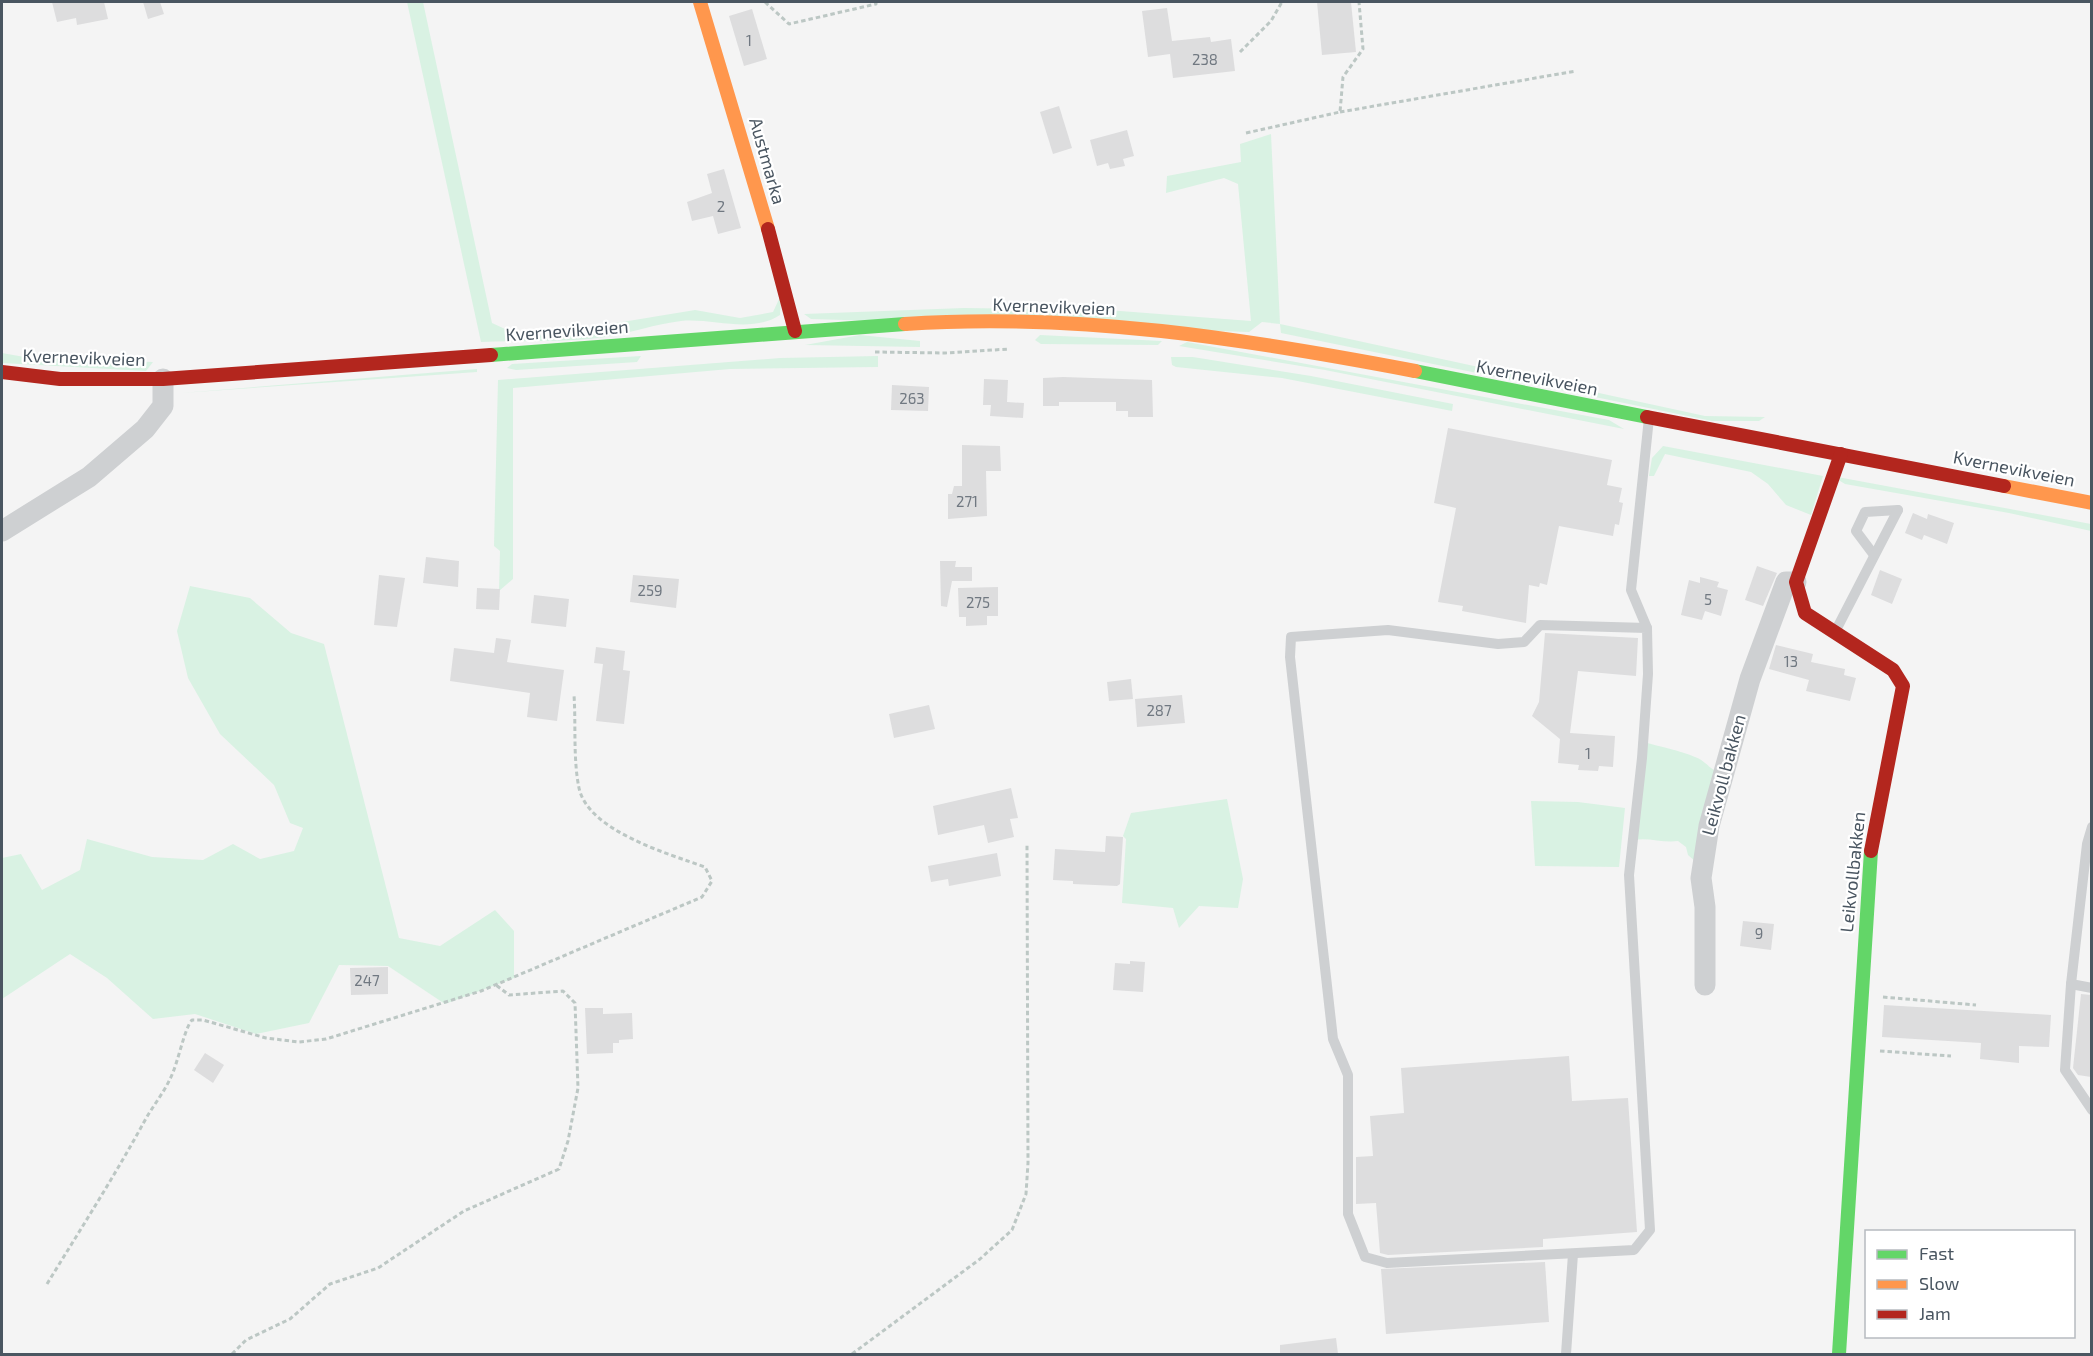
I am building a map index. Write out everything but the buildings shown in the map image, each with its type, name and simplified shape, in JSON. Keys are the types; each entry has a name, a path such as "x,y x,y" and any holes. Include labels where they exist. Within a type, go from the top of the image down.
{"main road":[{"name":"Austmarka","path":"700,2 759,194 795,331"},
{"name":"Kvernevikveien","path":"2,372 60,379 164,379 937,322 1101,325 1169,330 1274,344 2091,503"},
{"path":"1796,582 1841,454"},
{"name":"Leikvollbakken","path":"1796,582 1804,613 1893,670 1903,686 1870,846 1839,1354"}],"street":[{"path":"2,531 89,477 145,429 163,406 164,379"},
{"name":"Leikvoll bakken","path":"1705,985 1706,907 1701,878 1709,826 1750,679 1786,582 1796,582"}],"lane":[{"path":"1647,628 1540,625 1524,642 1498,644 1388,630 1291,637 1290,657 1333,1039 1348,1075 1348,1214 1365,1257 1387,1263 1634,1250 1650,1230 1629,876 1644,742 1648,675 1647,628 1631,590 1649,418"},
{"path":"1834,633 1898,510 1865,512 1856,531 1874,555"},
{"path":"2091,827 2087,844 2071,984 2065,1070 2091,1110"},
{"path":"2071,984 2091,988"},
{"path":"1566,1354 1573,1254"}],"path":[{"path":"765,2 789,24 876,4 876,2"},
{"path":"1240,52 1271,21 1282,2"},
{"path":"1340,112 1343,77 1363,49 1359,2"},
{"path":"1246,133 1340,112 1576,70"},
{"path":"47,1284 130,1150 170,1080 181,1054 187,1025 192,1020 203,1020 266,1038 299,1042 326,1039 496,985 702,897 712,881 705,867 645,846 594,815 579,790 574,695"},
{"path":"852,1354 980,1259 1012,1230 1026,1194 1028,1163 1027,843"},
{"path":"232,1354 246,1340 290,1319 330,1284 378,1268 464,1211 559,1169 568,1141 578,1088 574,1003 563,991 509,995 496,985"},
{"path":"1860,994 1976,1005"},
{"path":"1857,1049 1951,1056"}],"green space":[{"path":"407,2 423,2 492,323 525,338 695,310 740,318 773,312 781,295 780,315 757,324 681,321 590,339 481,342"},
{"path":"1271,134 1280,324 1262,322 1249,332 811,319 804,314 964,308 1107,310 1251,321 1238,184 1224,178 1166,193 1167,176 1241,162 1240,144"},
{"path":"1280,324 1705,416 1765,417 1759,421 1712,421 1281,333"},
{"path":"860,335 920,341 920,347 805,345"},
{"path":"1040,335 1162,341 1158,345 1041,344 1035,340"},
{"path":"1187,342 1609,420 1624,429 1325,370 1179,346"},
{"path":"2,353 30,358 153,362 146,371 2,363"},
{"path":"641,356 637,362 516,370 507,368 512,364"},
{"path":"878,356 878,367 730,369 513,388 513,579 499,591 500,551 494,546 498,380 780,358"},
{"path":"1171,357 1193,357 1311,376 1453,404 1452,411 1282,378 1176,367 1172,365"},
{"path":"477,369 477,372 181,393"},
{"path":"1663,446 1823,476 1811,515 1786,505 1768,484 1751,472 1665,454 1654,476 1649,476 1652,458"},
{"path":"1832,476 2091,524 2091,531 2009,513 1845,484"},
{"path":"190,586 250,598 291,633 324,644 399,938 440,946 495,910 514,931 514,978 445,1004 388,966 339,965 309,1023 256,1034 195,1014 153,1019 107,978 70,954 2,999 2,858 21,854 42,890 80,870 87,839 152,857 203,860 233,844 260,859 294,851 303,828 290,823 274,785 220,734 188,678 177,631"},
{"path":"1644,742 1695,757 1724,774 1703,868 1688,855 1686,847 1678,841 1633,840"},
{"path":"1227,799 1243,879 1238,908 1199,906 1179,928 1173,908 1122,903 1126,839 1123,836 1131,813"},
{"path":"1531,801 1578,802 1625,808 1619,867 1535,866"}],"traffic: fast":[{"path":"491,355 905,324"},
{"path":"1415,371 1647,417"},
{"path":"1839,1354 1871,851"}],"traffic: slow":[{"path":"700,2 768,229"},
{"path":"905,324 969,321 1098,325 1289,348 1415,371"},
{"path":"2004,486 2092,503"}],"traffic: jam":[{"path":"768,229 795,331"},
{"path":"2,372 60,379 163,379 491,355"},
{"path":"1647,417 2004,486"},
{"path":"1841,454 1796,582 1805,613 1893,670 1903,686 1871,851"}]}
